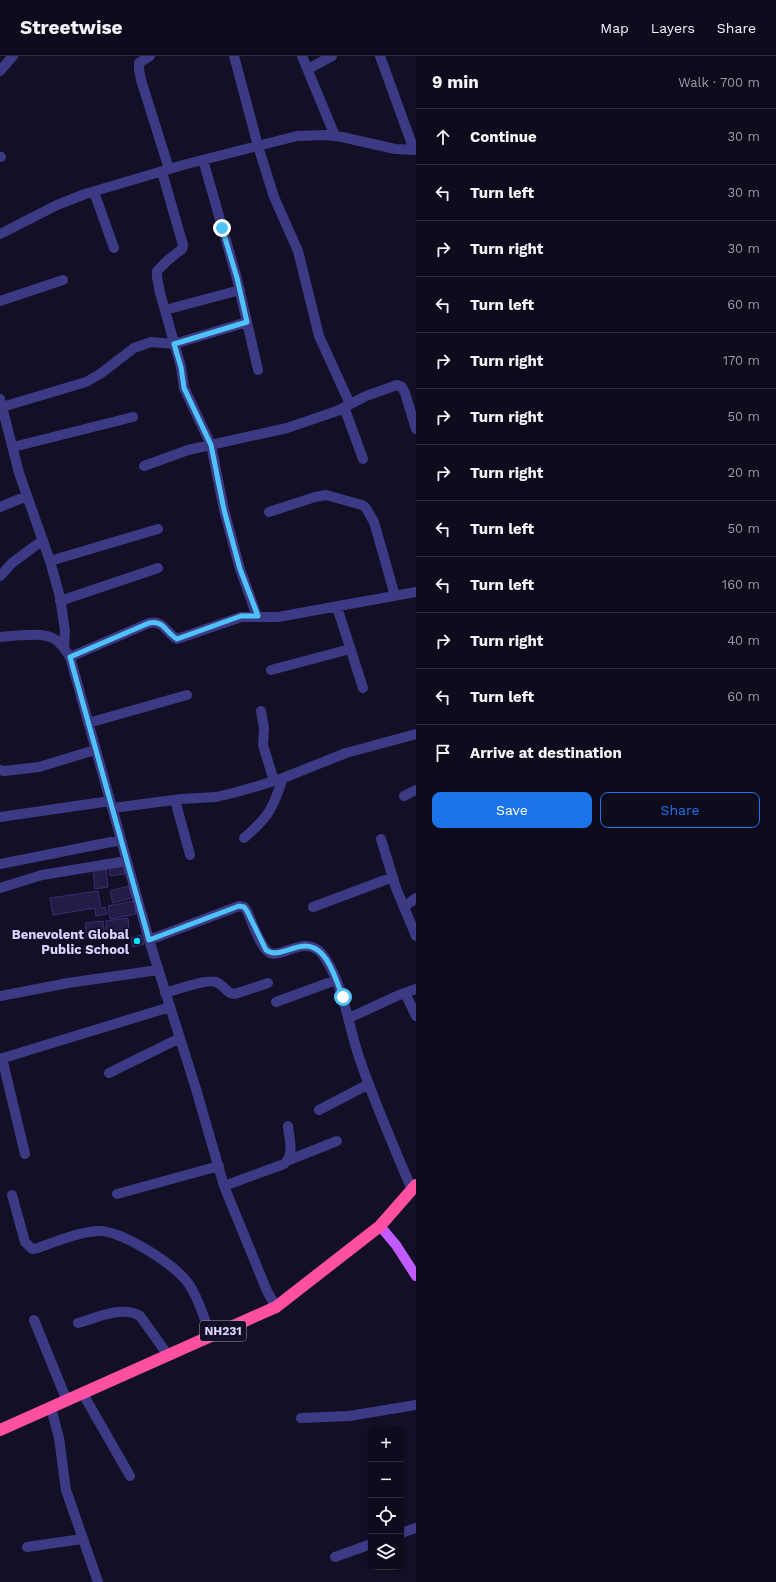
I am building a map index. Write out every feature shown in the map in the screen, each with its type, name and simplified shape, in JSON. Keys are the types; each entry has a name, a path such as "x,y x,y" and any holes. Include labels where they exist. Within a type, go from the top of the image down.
{"highway":[{"name":"NH231","path":"0,1430 276,1307 380,1226 414,1187"}],"main road":[{"path":"380,1226 396,1245 416,1276"}],"street":[{"path":"0,71 13,56"},
{"path":"150,56 139,64 138,69 166,170 183,245 182,249 164,263 158,271 157,277 164,310 181,367 184,388 211,445 224,510 238,562 258,616"},
{"path":"234,56 258,146 274,197 298,251 319,336 347,406 363,459"},
{"path":"302,56 336,136"},
{"path":"308,69 332,56"},
{"path":"0,234 57,206 94,192 166,170 297,136 336,136 395,149 415,150 380,56"},
{"path":"203,160 240,290 258,370"},
{"path":"94,192 114,248"},
{"path":"0,301 63,280"},
{"path":"164,310 240,290"},
{"path":"247,322 174,344 151,342 141,345 134,348 100,374 86,382 1,403 4,426 13,447 19,473 50,561 60,601 67,653 112,805 158,970 224,1186 267,1291 276,1307"},
{"path":"144,466 188,450 287,428 331,413 366,396 397,385 402,387 405,393 416,429"},
{"path":"13,447 133,417"},
{"path":"269,512 326,495 362,504 374,522 395,596"},
{"path":"0,507 27,496"},
{"path":"50,561 158,529"},
{"path":"0,576 12,563 43,540"},
{"path":"60,601 158,568"},
{"path":"67,653 149,623 160,623 177,639 241,616 278,617 416,592"},
{"path":"337,607 363,688"},
{"path":"0,637 49,636 56,639 67,653"},
{"path":"271,670 350,649"},
{"path":"88,723 188,695"},
{"path":"244,838 258,826 273,808 278,779 263,745 264,728 261,711"},
{"path":"0,817 112,805 216,797 258,786 346,753 416,734"},
{"path":"0,770 4,771 39,767 95,750"},
{"path":"404,796 416,790"},
{"path":"175,800 190,855"},
{"path":"381,839 393,877 416,936"},
{"path":"0,864 121,840"},
{"path":"0,888 42,875 127,861"},
{"path":"313,907 393,877"},
{"path":"404,907 416,898"},
{"path":"149,940 239,906 244,907 247,911 266,950 270,953 275,954 299,946 315,948 324,956 336,980 349,1018 359,1059 414,1187"},
{"path":"0,996 68,983 158,970"},
{"path":"276,1002 336,980"},
{"path":"165,993 213,981 218,982 230,994 235,994 268,983"},
{"path":"349,1018 416,989"},
{"path":"406,993 416,1016"},
{"path":"25,1154 1,1059 170,1007"},
{"path":"109,1073 180,1038"},
{"path":"319,1110 369,1084"},
{"path":"288,1126 291,1150 289,1160"},
{"path":"224,1186 284,1164 289,1160 337,1141"},
{"path":"117,1194 219,1166"},
{"path":"12,1195 25,1242 32,1248 38,1248 81,1234 101,1231 115,1234 148,1250 177,1271 189,1284 198,1301 211,1336"},
{"path":"78,1323 114,1314 134,1312 140,1316 168,1355"},
{"path":"34,1320 67,1401"},
{"path":"83,1394 130,1476"},
{"path":"300,1418 350,1416 416,1405"},
{"path":"52,1408 59,1438 66,1490 98,1582"},
{"path":"404,1532 416,1528"},
{"path":"27,1547 82,1539"},
{"path":"335,1556 368,1545"}],"building":[{"path":"123,865 125,874 110,876 109,868"},
{"path":"106,868 108,887 95,889 93,870"},
{"path":"129,886 132,898 113,903 110,891"},
{"path":"98,891 101,908 105,907 107,914 96,916 95,908 53,915 50,898"},
{"path":"134,901 136,914 110,919 108,906"},
{"path":"128,918 129,932 107,934 106,921"},
{"path":"103,921 105,935 87,938 85,923"},
{"name":"Benevolent Global Public School","path":"141,935 144,944 133,947 131,938"}],"place":[{"name":"Benevolent Global Public School","path":"137,941"}],"route":[{"path":"222,228 237,278 247,322 174,344 181,367 184,388 211,445 224,510 240,569 258,616 241,616 177,639 173,637 160,623 149,623 70,657 149,940 239,906 244,907 260,940 266,950 270,953 275,954 299,946 315,948 320,952 324,956 343,997"}]}
